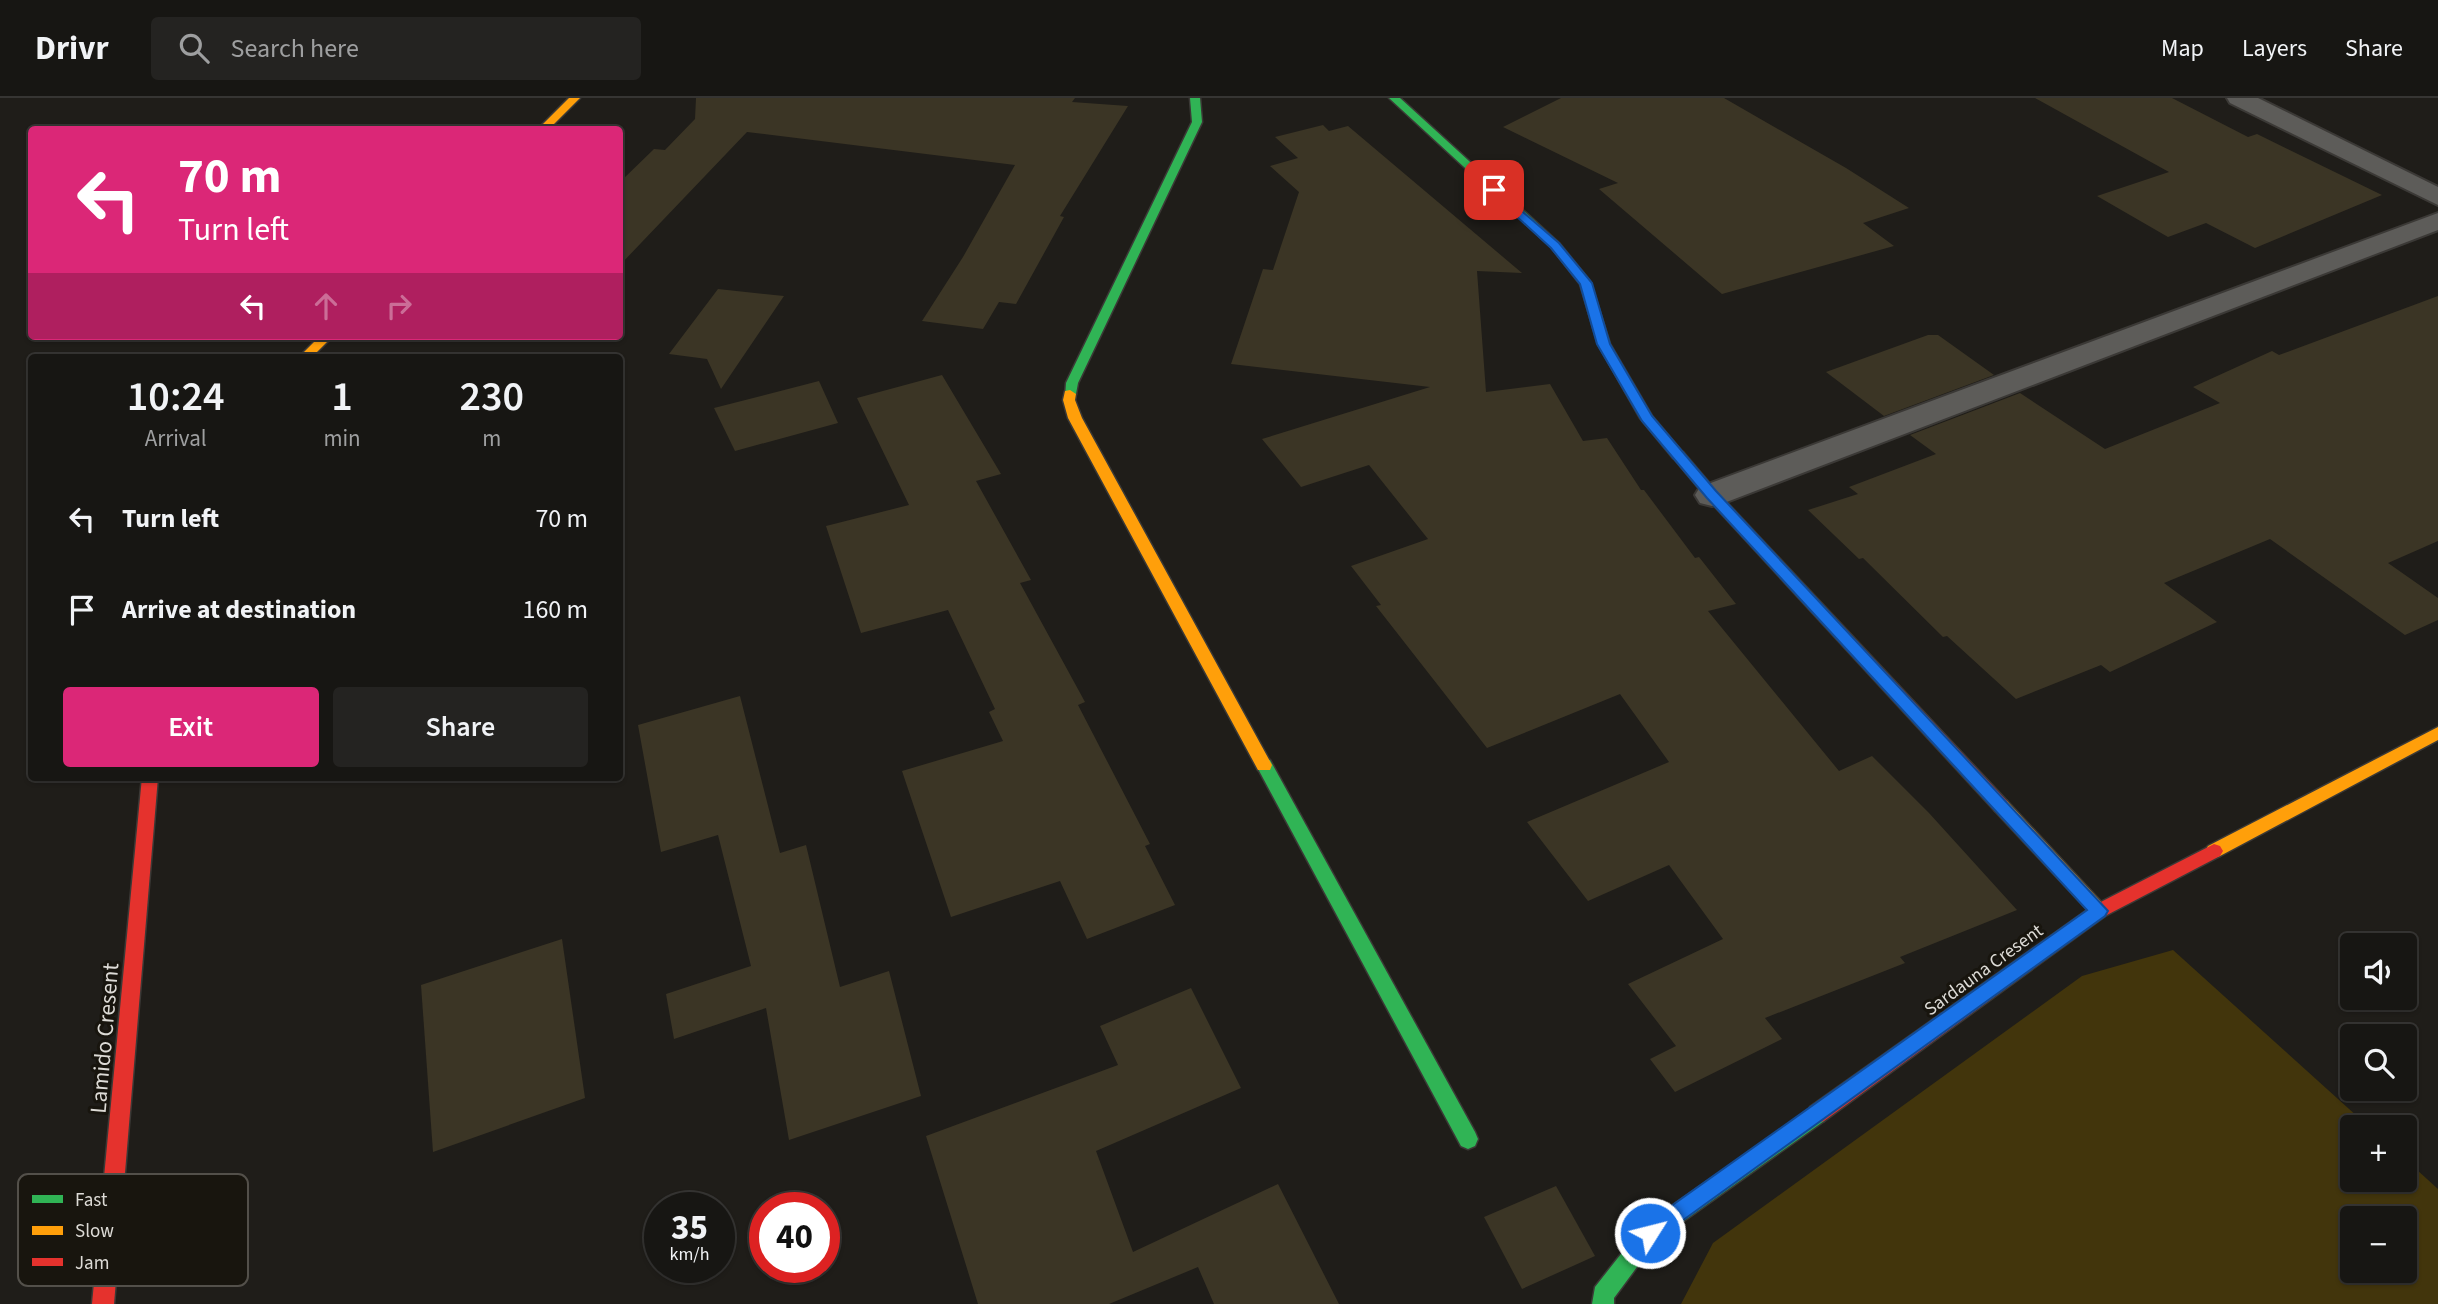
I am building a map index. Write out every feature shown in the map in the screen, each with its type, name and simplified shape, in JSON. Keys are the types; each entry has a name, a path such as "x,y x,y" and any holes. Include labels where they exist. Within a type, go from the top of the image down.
{"street":[{"path":"546,126 575,98"},
{"path":"1195,98 1197,122 1072,383 1069,400 1075,418 1468,1139"},
{"path":"1394,98 1555,245 1586,283 1604,344 1647,418 1712,495 2099,911"},
{"path":"2239,98 2438,197"},
{"path":"1712,495 2438,221"},
{"path":"308,354 323,340"},
{"name":"Sardauna Cresent","path":"1603,1304 1602,1295 1650,1233 2099,911 2438,733"},
{"name":"Lamido Cresent","path":"115,1174 150,781"},
{"name":"Lamido Cresent","path":"103,1304 105,1286"}],"shaded area":[{"path":"2173,950 2356,1115 2340,1115 2340,1192 2417,1192 2417,1170 2438,1189 2438,1304 1681,1304 1713,1243 2082,976"}],"building":[{"path":"696,98 1075,98 1072,102 1128,106 1060,216 1064,217 1016,304 999,302 983,329 922,321 963,257 1015,165 747,132 623,262 623,179 654,149 665,150 695,119"},
{"path":"1561,98 1724,98 1846,168 1909,208 1863,223 1894,246 1722,294 1599,189 1618,183 1503,127"},
{"path":"2035,98 2172,98 2248,137 2257,134 2382,195 2255,248 2206,223 2168,237 2097,196 2169,172"},
{"path":"1323,125 1329,131 1348,126 1522,273 1477,271 1486,392 1550,384 1583,441 1607,438 1641,490 1644,490 1695,558 1699,557 1736,604 1708,611 1839,771 1872,756 1929,813 2017,910 1900,957 1905,963 1765,1018 1782,1039 1675,1092 1650,1059 1676,1046 1628,984 1723,939 1669,865 1588,901 1527,822 1669,762 1620,694 1487,748 1376,606 1381,605 1351,566 1428,539 1369,465 1301,487 1262,439 1430,387 1231,364 1263,269 1273,270 1299,192 1270,166 1298,158 1275,137"},
{"path":"718,289 784,296 721,389 707,359 669,354"},
{"path":"2438,296 2438,541 2388,563 2438,598 2438,620 2405,635 2270,539 2164,583 2217,622 2110,672 2101,665 2016,699 1947,636 1943,637 1863,558 1859,559 1808,510 1858,494 1849,487 1936,454 1910,435 2020,393 2105,449 2220,403 2193,387 2272,351 2279,355"},
{"path":"1928,335 1938,335 1994,375 1884,416 1826,372"},
{"path":"942,375 1001,474 976,481 1031,580 1020,583 1085,702 1078,705 1150,844 1145,846 1175,905 1087,939 1060,881 951,917 902,771 1003,741 989,712 995,709 948,610 861,633 826,526 909,505 857,398"},
{"path":"819,381 838,423 735,451 714,408"},
{"path":"740,696 780,853 806,845 840,987 889,971 921,1096 789,1140 766,1008 674,1039 666,994 751,966 718,835 661,852 638,725"},
{"path":"562,939 585,1098 433,1152 421,985"},
{"path":"1191,988 1241,1088 1096,1151 1133,1252 1278,1184 1339,1304 1214,1304 1198,1267 1109,1304 978,1304 926,1136 1118,1065 1100,1026"},
{"path":"1556,1186 1595,1256 1522,1289 1484,1217"}],"traffic: fast":[{"path":"1070,394 1072,383 1197,122 1195,98"},
{"path":"1394,98 1555,245 1586,283 1604,344 1647,418 1678,455"},
{"path":"1264,765 1468,1139"},
{"path":"1603,1304 1603,1295 1650,1233 1817,1114"}],"traffic: slow":[{"path":"546,126 575,98"},
{"path":"308,354 323,340"},
{"path":"1070,394 1069,400 1075,418 1264,765"},
{"path":"2214,851 2438,733"},
{"path":"2001,806 2099,911"}],"traffic: jam":[{"path":"1678,455 2001,806"},
{"path":"115,1174 150,781"},
{"path":"1817,1114 2099,911 2214,851"},
{"path":"103,1304 105,1286"}],"route":[{"path":"1494,190 1555,245 1586,283 1604,344 1647,418 1712,495 2099,911 1650,1233"}]}
